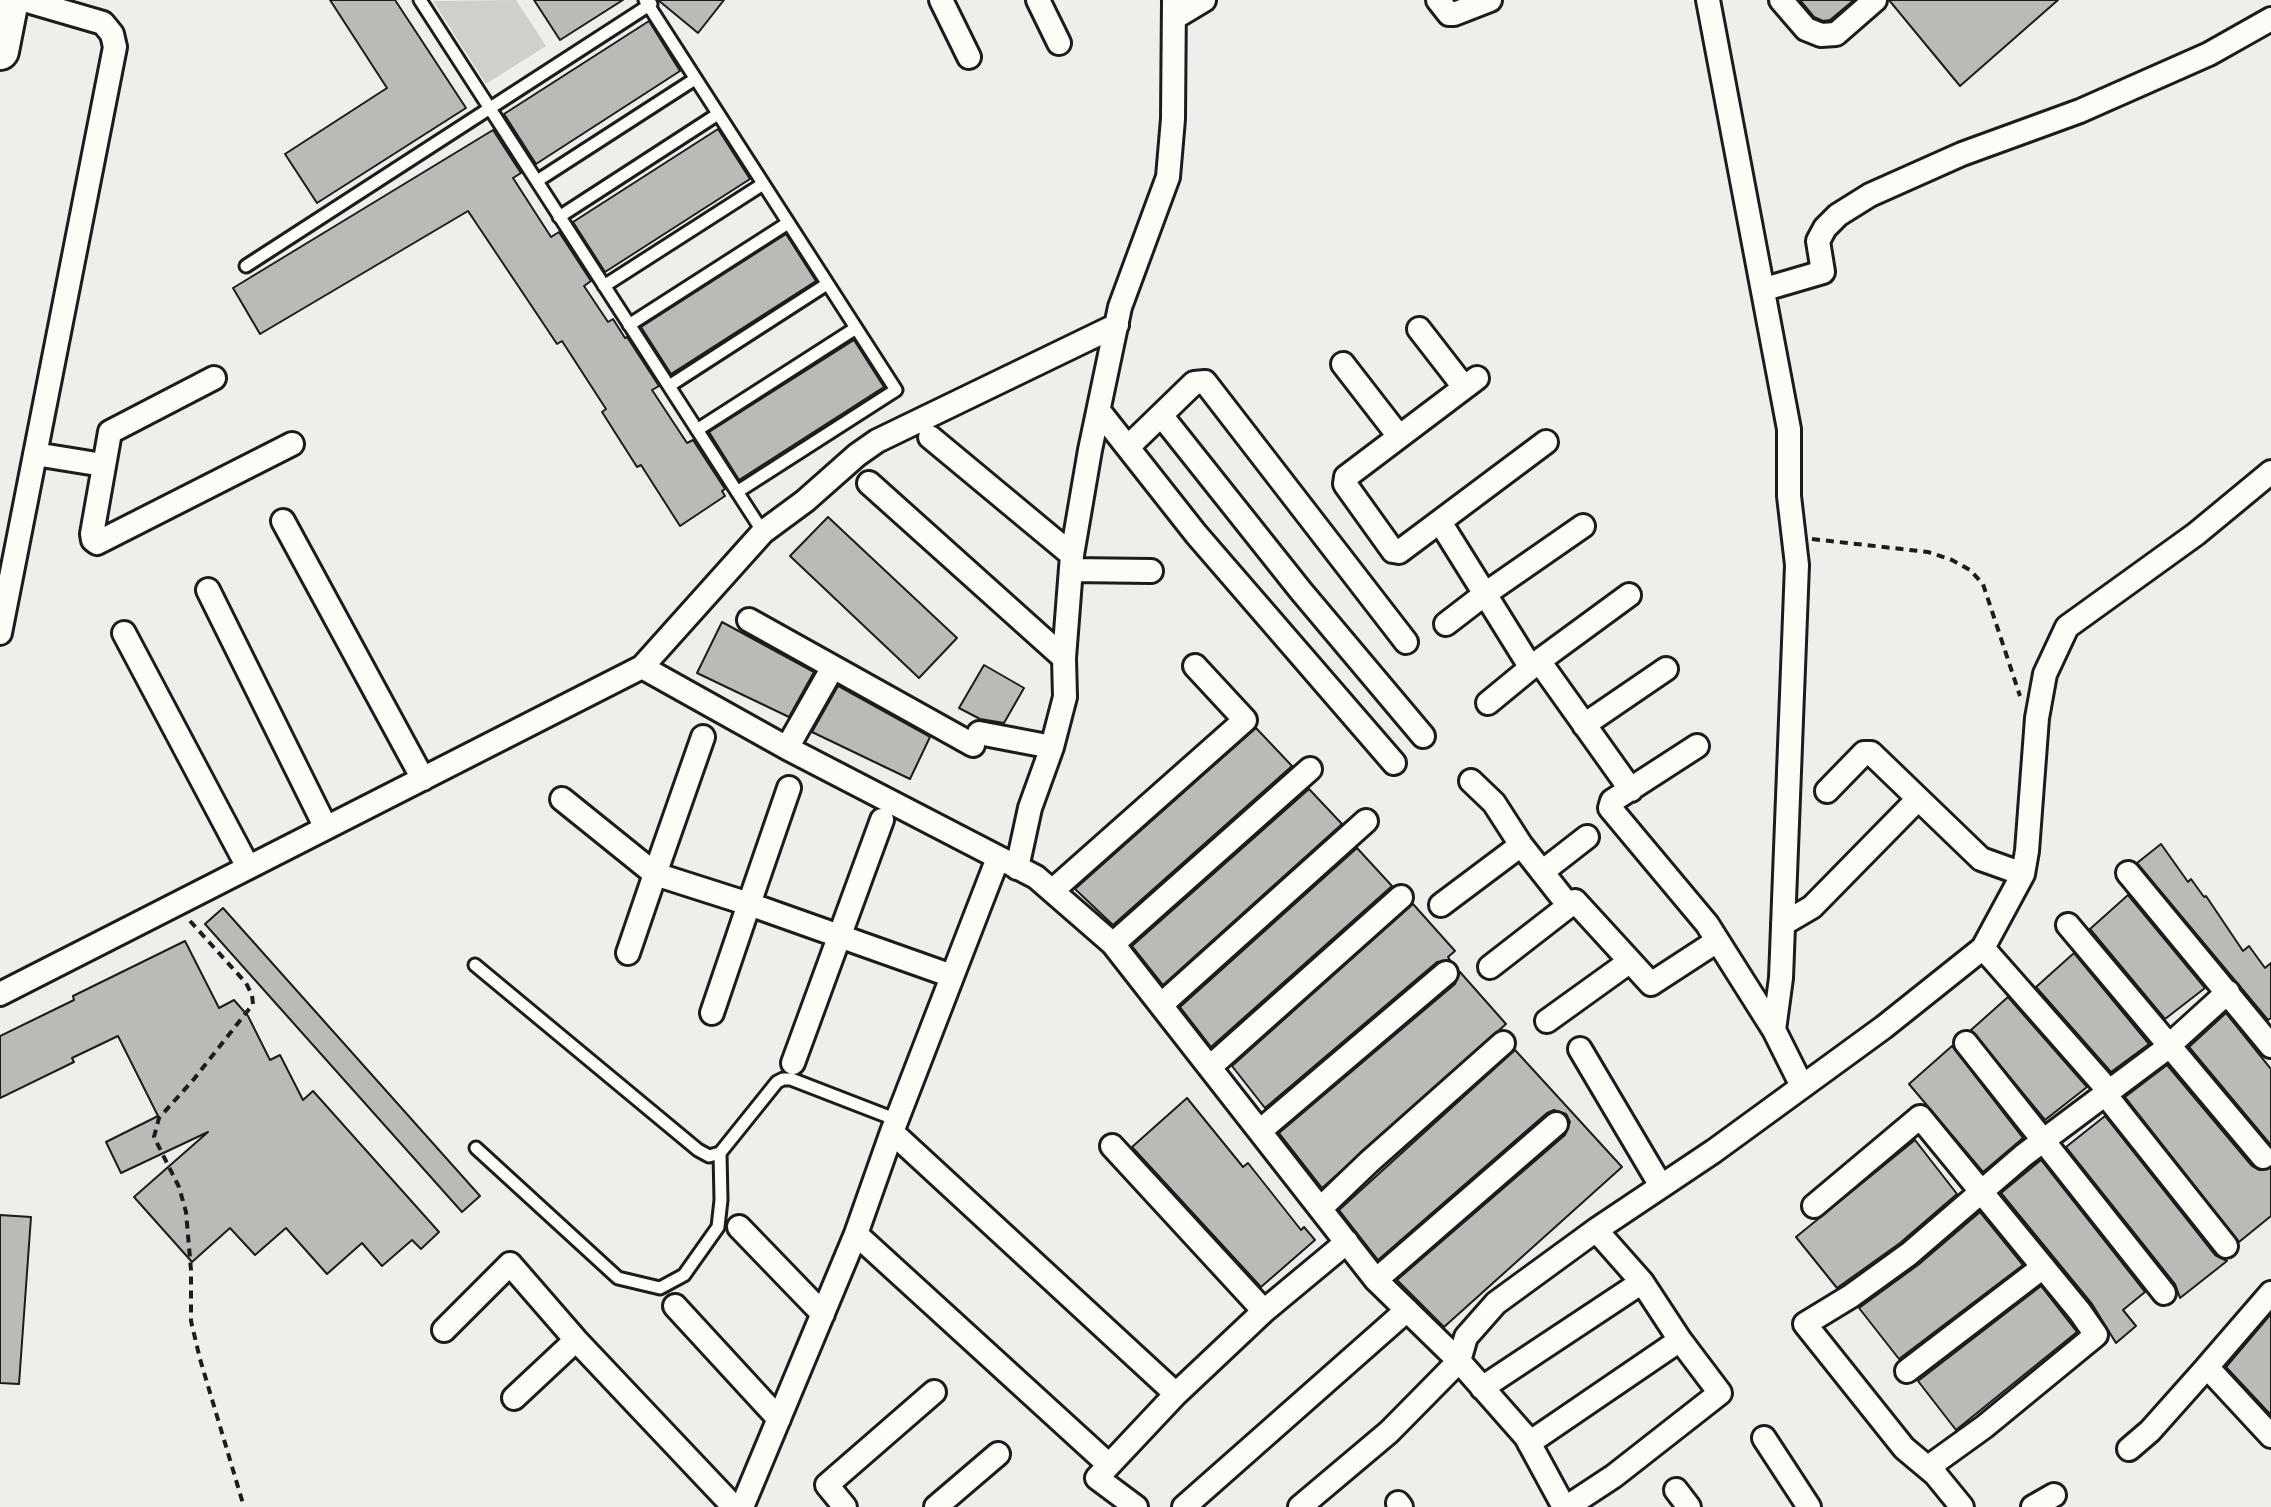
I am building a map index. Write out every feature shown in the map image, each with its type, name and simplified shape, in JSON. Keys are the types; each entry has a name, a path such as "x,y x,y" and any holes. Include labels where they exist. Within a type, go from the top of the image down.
{"highway":[{"path":"0,51 10,0"}],"street":[{"path":"0,633 115,47 112,34 103,23 24,0"},
{"path":"941,0 969,57"},
{"path":"1038,0 1059,43"},
{"path":"742,1507 856,1234 952,976 1008,863 1052,747 1065,697 1064,658 1072,562 1120,307 1168,177 1173,119 1174,9 1204,0"},
{"path":"1438,0 1449,14 1454,14 1490,0"},
{"path":"1708,0 1789,429 1789,496 1797,565 1781,978 1774,1030"},
{"path":"1781,0 1806,29 1821,35 1836,34 1875,0"},
{"path":"1765,289 1823,272 1818,241 1825,228 1838,215 1870,195 1962,154 2095,105 2209,54 2271,19"},
{"path":"0,994 642,667 763,532 805,501 857,455 877,441 1117,325"},
{"path":"1419,329 1471,383 1346,477 1345,484 1393,551 1399,552 1546,442"},
{"path":"1343,364 1398,435"},
{"path":"214,378 110,432 93,540 97,543 292,444"},
{"path":"1128,447 1194,383 1205,382 1406,642"},
{"path":"1099,411 1196,534 1394,763"},
{"path":"1161,415 1301,591 1423,736"},
{"path":"930,437 1072,562 1151,571"},
{"path":"35,454 103,465"},
{"path":"1300,1507 1389,1432 1459,1361 1466,1337 1496,1303 1884,1027 1983,948 2023,874 2037,718 2045,674 2067,627 2196,534 2271,472"},
{"path":"869,483 1064,658"},
{"path":"283,521 423,779"},
{"path":"1440,522 1485,594 1631,790"},
{"path":"1446,624 1583,526"},
{"path":"208,590 326,828"},
{"path":"1488,703 1629,595"},
{"path":"749,620 833,667 976,739 1052,747"},
{"path":"124,633 248,867"},
{"path":"1052,891 1245,720 1195,666"},
{"path":"642,667 787,748 1036,877 1113,944 1376,1280 1459,1361 1529,1443 1566,1507 1614,1476 1720,1393 1642,1282 1596,1230"},
{"path":"787,748 833,667"},
{"path":"1584,725 1666,669"},
{"path":"628,953 703,737"},
{"path":"1697,746 1612,801 1610,808 1707,924 1774,1030 1802,1086"},
{"path":"1827,791 1868,752 1981,859 2023,874"},
{"path":"1113,944 1310,769"},
{"path":"1471,781 1494,803 1521,845 1569,906"},
{"path":"712,1013 789,788"},
{"path":"562,799 655,874 952,976"},
{"path":"1783,924 1812,907 1918,799"},
{"path":"793,1063 882,820"},
{"path":"1162,1004 1366,821"},
{"path":"1542,872 1587,837"},
{"path":"1441,905 1521,845"},
{"path":"2128,873 2271,1046"},
{"path":"1210,1067 1401,897"},
{"path":"1490,967 1575,901 1647,982 1655,984 1717,941"},
{"path":"2068,925 2263,1157"},
{"path":"1983,948 2107,1092 2226,1246"},
{"path":"1547,1021 1629,962"},
{"path":"1260,1131 1446,973"},
{"path":"1962,1507 1935,1474 1904,1448 1805,1324 1851,1296 1909,1254 1980,1191 2170,1044 2228,992"},
{"path":"1321,1208 1503,1043"},
{"path":"1966,1043 2164,1293"},
{"path":"1580,1049 1661,1186"},
{"path":"1814,1206 1920,1117 2096,1335 1984,1427 1934,1463 1935,1474"},
{"path":"1376,1280 1556,1124"},
{"path":"894,1126 1176,1394"},
{"path":"1112,1146 1264,1311"},
{"path":"739,1227 823,1314"},
{"path":"856,1234 1109,1465"},
{"path":"1136,1507 1097,1478 1176,1394 1264,1311 1347,1242"},
{"path":"444,1330 510,1264 576,1340 734,1507"},
{"path":"1907,1371 2043,1267"},
{"path":"1482,1388 1642,1282"},
{"path":"2129,1449 2150,1431 2271,1293"},
{"path":"675,1306 779,1419"},
{"path":"1184,1507 1407,1310"},
{"path":"514,1398 576,1340"},
{"path":"1529,1443 1680,1340"},
{"path":"2207,1367 2270,1431"},
{"path":"845,1507 827,1485 934,1392"},
{"path":"1764,1438 1809,1507"},
{"path":"936,1507 998,1454"},
{"path":"2033,1507 2054,1495"}],"lane":[{"path":"420,0 763,532"},
{"path":"246,266 649,2 695,79 896,390 737,492"},
{"path":"537,181 695,79"},
{"path":"559,217 718,114"},
{"path":"604,286 763,184"},
{"path":"629,325 788,223"},
{"path":"669,386 827,284"},
{"path":"697,430 856,328"},
{"path":"475,965 709,1156 720,1153 777,1082 783,1079 791,1079 894,1126"},
{"path":"476,1148 618,1278 660,1288 684,1275 718,1227 720,1153"}],"path":[{"path":"1794,537 1928,552 1970,570 1983,584 2019,694 2037,718"},
{"path":"175,905 246,983 252,995 253,1004 159,1118 154,1137 179,1187 186,1212 191,1321 244,1507"}],"shaded area":[{"path":"516,0 546,46 486,84 433,1"}],"building":[{"path":"330,0 395,0 466,108 317,203 285,154 387,88"},
{"path":"534,0 623,0 560,40"},
{"path":"658,0 724,0 698,33"},
{"path":"1800,0 1854,0 1830,20 1823,21 1814,17"},
{"path":"1889,0 2058,0 1960,86"},
{"path":"649,21 680,71 536,164 504,114"},
{"path":"718,129 750,179 605,272 573,222"},
{"path":"493,130 521,173 513,178 551,237 559,232 591,281 584,286 608,322 613,319 627,337 659,386 652,390 687,443 693,440 725,489 722,491 725,496 680,526 641,465 637,467 602,412 606,409 562,341 557,344 468,211 260,334 233,288"},
{"path":"786,234 816,281 671,374 641,327"},
{"path":"854,340 884,387 739,480 709,432"},
{"path":"828,517 957,638 919,678 790,556"},
{"path":"722,622 814,672 789,717 697,673"},
{"path":"984,665 1024,688 1004,723 980,719 959,708"},
{"path":"838,686 930,737 910,779 812,732"},
{"path":"1256,728 1292,766 1113,925 1075,889"},
{"path":"1309,789 1342,824 1163,985 1132,946"},
{"path":"2161,844 2188,882 2191,879 2206,896 2243,951 2249,946 2265,968 2271,963 2271,1018 2268,1020 2137,863"},
{"path":"1357,848 1392,886 1211,1047 1180,1007"},
{"path":"2128,895 2205,988 2165,1019 2090,929"},
{"path":"1413,904 1455,951 1448,957 1450,960 1437,962 1265,1108 1232,1066"},
{"path":"223,908 480,1196 462,1212 205,924"},
{"path":"185,941 219,1008 234,1000 248,1016 270,1060 280,1055 303,1100 313,1091 439,1232 421,1249 412,1240 382,1266 362,1243 327,1274 286,1228 255,1255 230,1228 192,1262 134,1197 208,1132 121,1173 106,1142 158,1116 118,1036 72,1058 74,1062 0,1098 0,1036"},
{"path":"2074,953 2149,1044 2111,1072 2036,987"},
{"path":"1460,972 1506,1024 1322,1188 1279,1133 1455,984"},
{"path":"2008,997 2087,1087 2045,1120 1971,1030"},
{"path":"2226,1013 2271,1069 2271,1145 2189,1047"},
{"path":"1952,1046 2023,1138 1983,1172 1909,1084"},
{"path":"1515,1050 1622,1167 1444,1327 1397,1280 1565,1135 1570,1122 1566,1114 1554,1110 1547,1113 1378,1260 1339,1210"},
{"path":"2167,1065 2252,1166 2259,1170 2271,1168 2271,1216 2239,1242 2125,1097"},
{"path":"1187,1098 1243,1167 1248,1163 1301,1230 1304,1227 1315,1240 1261,1287 1132,1147"},
{"path":"2105,1116 2215,1255 2227,1261 2180,1298 2175,1284 2066,1147"},
{"path":"1915,1140 1957,1194 1900,1243 1837,1288 1796,1237"},
{"path":"2041,1160 2145,1292 2123,1310 2136,1326 2116,1343 2092,1304 2001,1193"},
{"path":"1980,1212 2023,1265 1899,1359 1859,1308 1918,1265"},
{"path":"0,1215 31,1217 19,1384 0,1383"},
{"path":"2041,1286 2077,1332 1956,1430 1918,1381"},
{"path":"2271,1314 2271,1415 2226,1367"}]}
